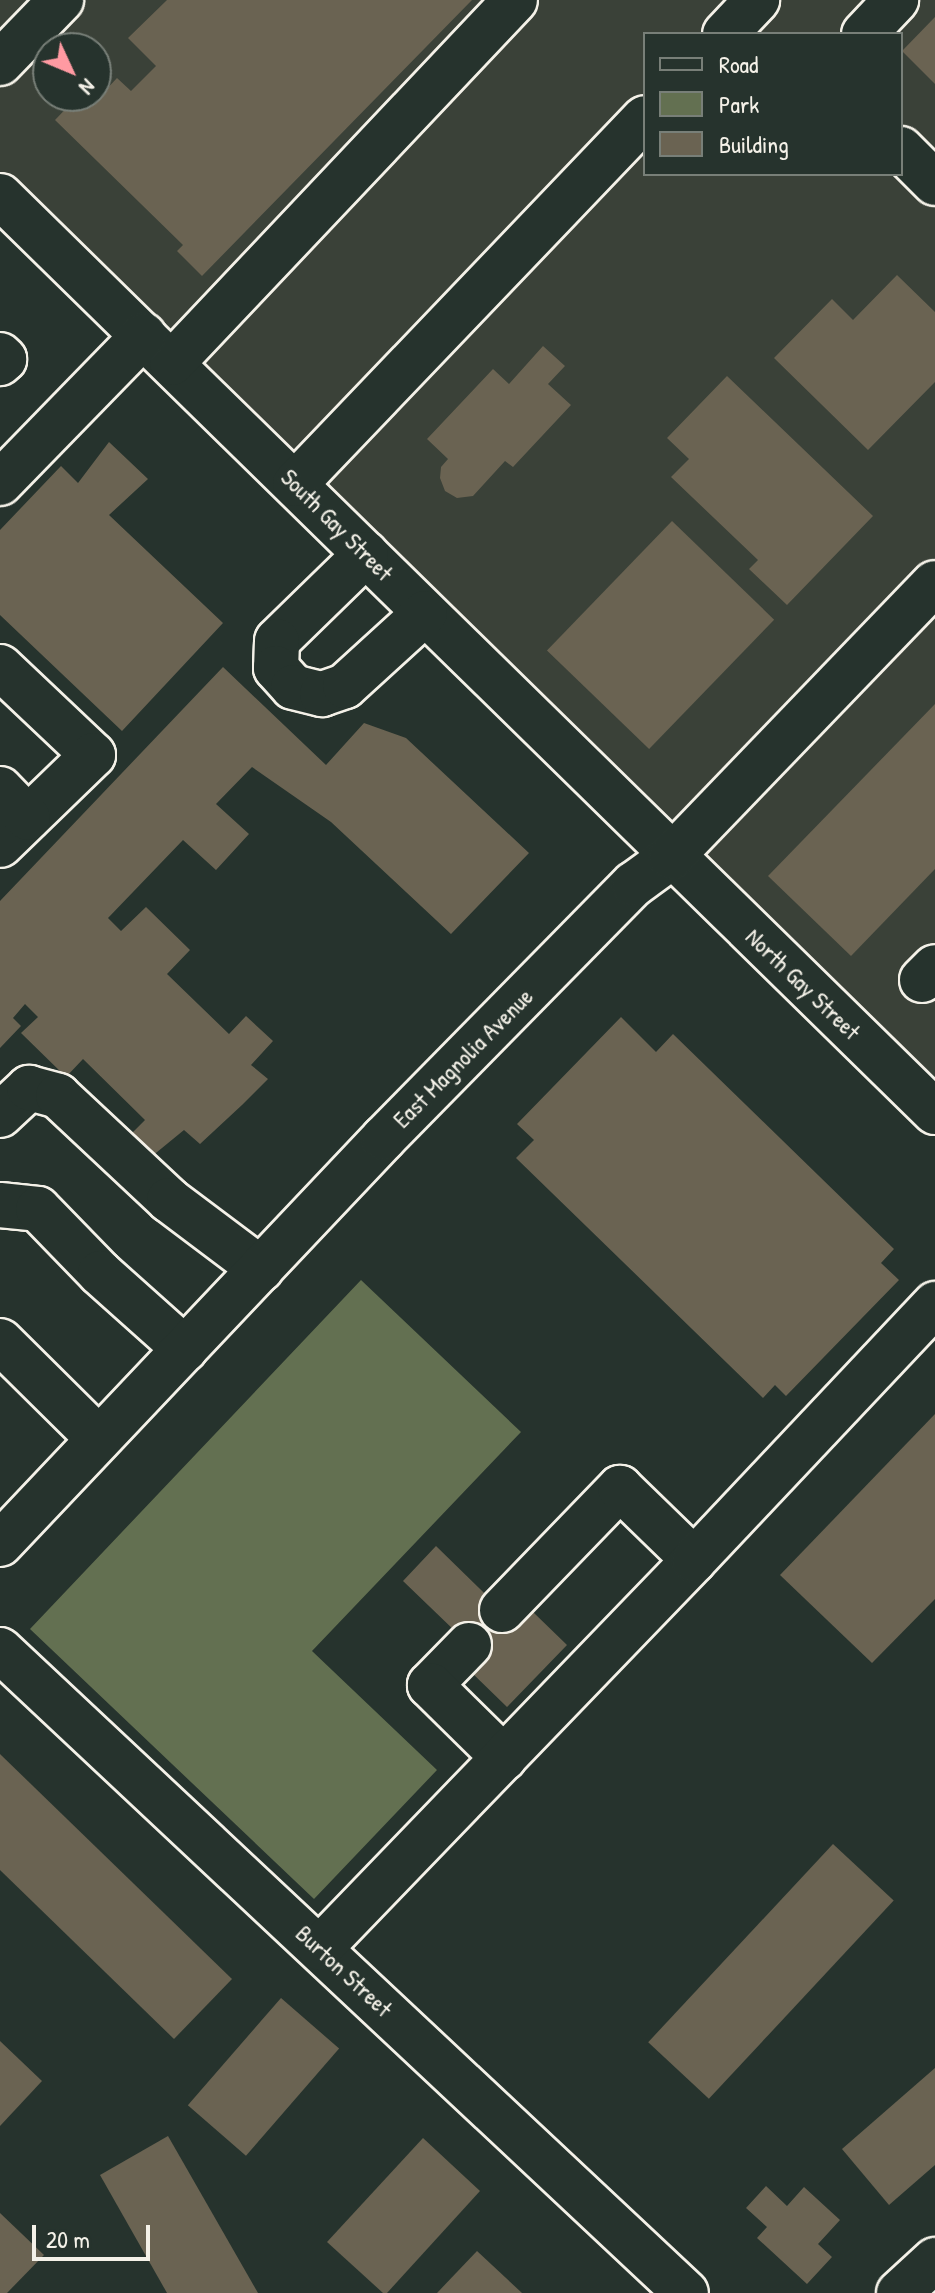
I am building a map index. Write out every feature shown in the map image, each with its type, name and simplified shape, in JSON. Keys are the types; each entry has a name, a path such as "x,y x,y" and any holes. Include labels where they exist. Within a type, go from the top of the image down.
{"street":[{"path":"0,63 61,0"},
{"path":"0,483 158,349 515,0"},
{"path":"727,32 757,0"},
{"path":"866,32 896,0"},
{"path":"295,484 643,120"},
{"path":"903,151 935,183"},
{"name":"South Gay Street","path":"0,196 671,857"},
{"path":"0,355 4,359 0,363"},
{"path":"366,554 277,641 276,668 293,687 322,694 345,686 425,613"},
{"name":"East Magnolia Avenue","path":"0,1544 634,884 671,857 935,583"},
{"path":"0,667 93,755 9,817"},
{"name":"North Gay Street","path":"671,857 934,1108"},
{"path":"0,1115 29,1088 58,1096 169,1200 261,1269"},
{"path":"0,1205 38,1209 100,1273 185,1349"},
{"path":"320,1948 694,1560 935,1304"},
{"path":"0,1341 99,1439"},
{"path":"502,1610 620,1488 694,1560"},
{"path":"469,1645 430,1685 504,1758"},
{"name":"Burton Street","path":"0,1650 686,2293"},
{"path":"899,2293 935,2260"}],"shaded area":[{"path":"0,0 935,0 935,1112 0,196"}],"green space":[{"path":"361,1280 521,1432 312,1651 437,1770 314,1899 30,1629"}],"building":[{"path":"167,0 472,0 202,276 177,251 183,245 55,120 63,112 112,112 112,83 117,78 131,91 156,66 128,38"},
{"path":"935,17 935,84 903,52"},
{"path":"897,275 935,312 935,382 868,450 774,358 832,299 853,320"},
{"path":"543,346 565,366 548,384 571,405 513,467 505,461 473,496 457,498 445,491 440,478 441,467 448,459 427,439 493,369 509,384"},
{"path":"727,376 873,516 787,605 749,569 758,560 671,477 689,459 667,438"},
{"path":"109,442 148,479 109,515 223,623 122,731 0,615 0,530 61,466 78,483"},
{"path":"672,521 774,620 649,749 547,650"},
{"path":"223,667 326,765 364,723 406,738 529,853 451,934 331,822 252,767 216,804 249,834 216,870 183,840 108,918 121,931 146,907 190,950 167,974 229,1034 246,1016 273,1041 251,1065 268,1079 242,1105 200,1144 184,1130 151,1157 130,1135 145,1120 83,1059 66,1077 21,1033 38,1017 25,1004 13,1018 21,1026 0,1048 0,901"},
{"path":"935,704 935,869 851,956 768,876"},
{"path":"621,1017 656,1052 673,1034 894,1249 881,1263 899,1280 786,1396 775,1385 763,1398 516,1158 534,1140 517,1124"},
{"path":"935,1414 935,1599 872,1663 780,1575"},
{"path":"436,1546 519,1627 533,1612 567,1645 507,1707 470,1671 483,1658 403,1581"},
{"path":"0,1754 232,1979 174,2039 0,1870"},
{"path":"833,1844 894,1901 709,2099 648,2042"},
{"path":"281,1998 339,2049 246,2156 188,2105"},
{"path":"0,2041 42,2081 0,2126"},
{"path":"935,2068 935,2165 889,2205 842,2149"},
{"path":"168,2136 258,2293 167,2293 100,2175"},
{"path":"423,2138 480,2191 387,2293 383,2293 327,2242"},
{"path":"766,2186 787,2206 804,2187 840,2220 818,2244 832,2257 807,2284 757,2238 767,2227 746,2208"},
{"path":"0,2213 44,2255 7,2293 0,2293"},
{"path":"477,2251 522,2293 437,2293"}]}
